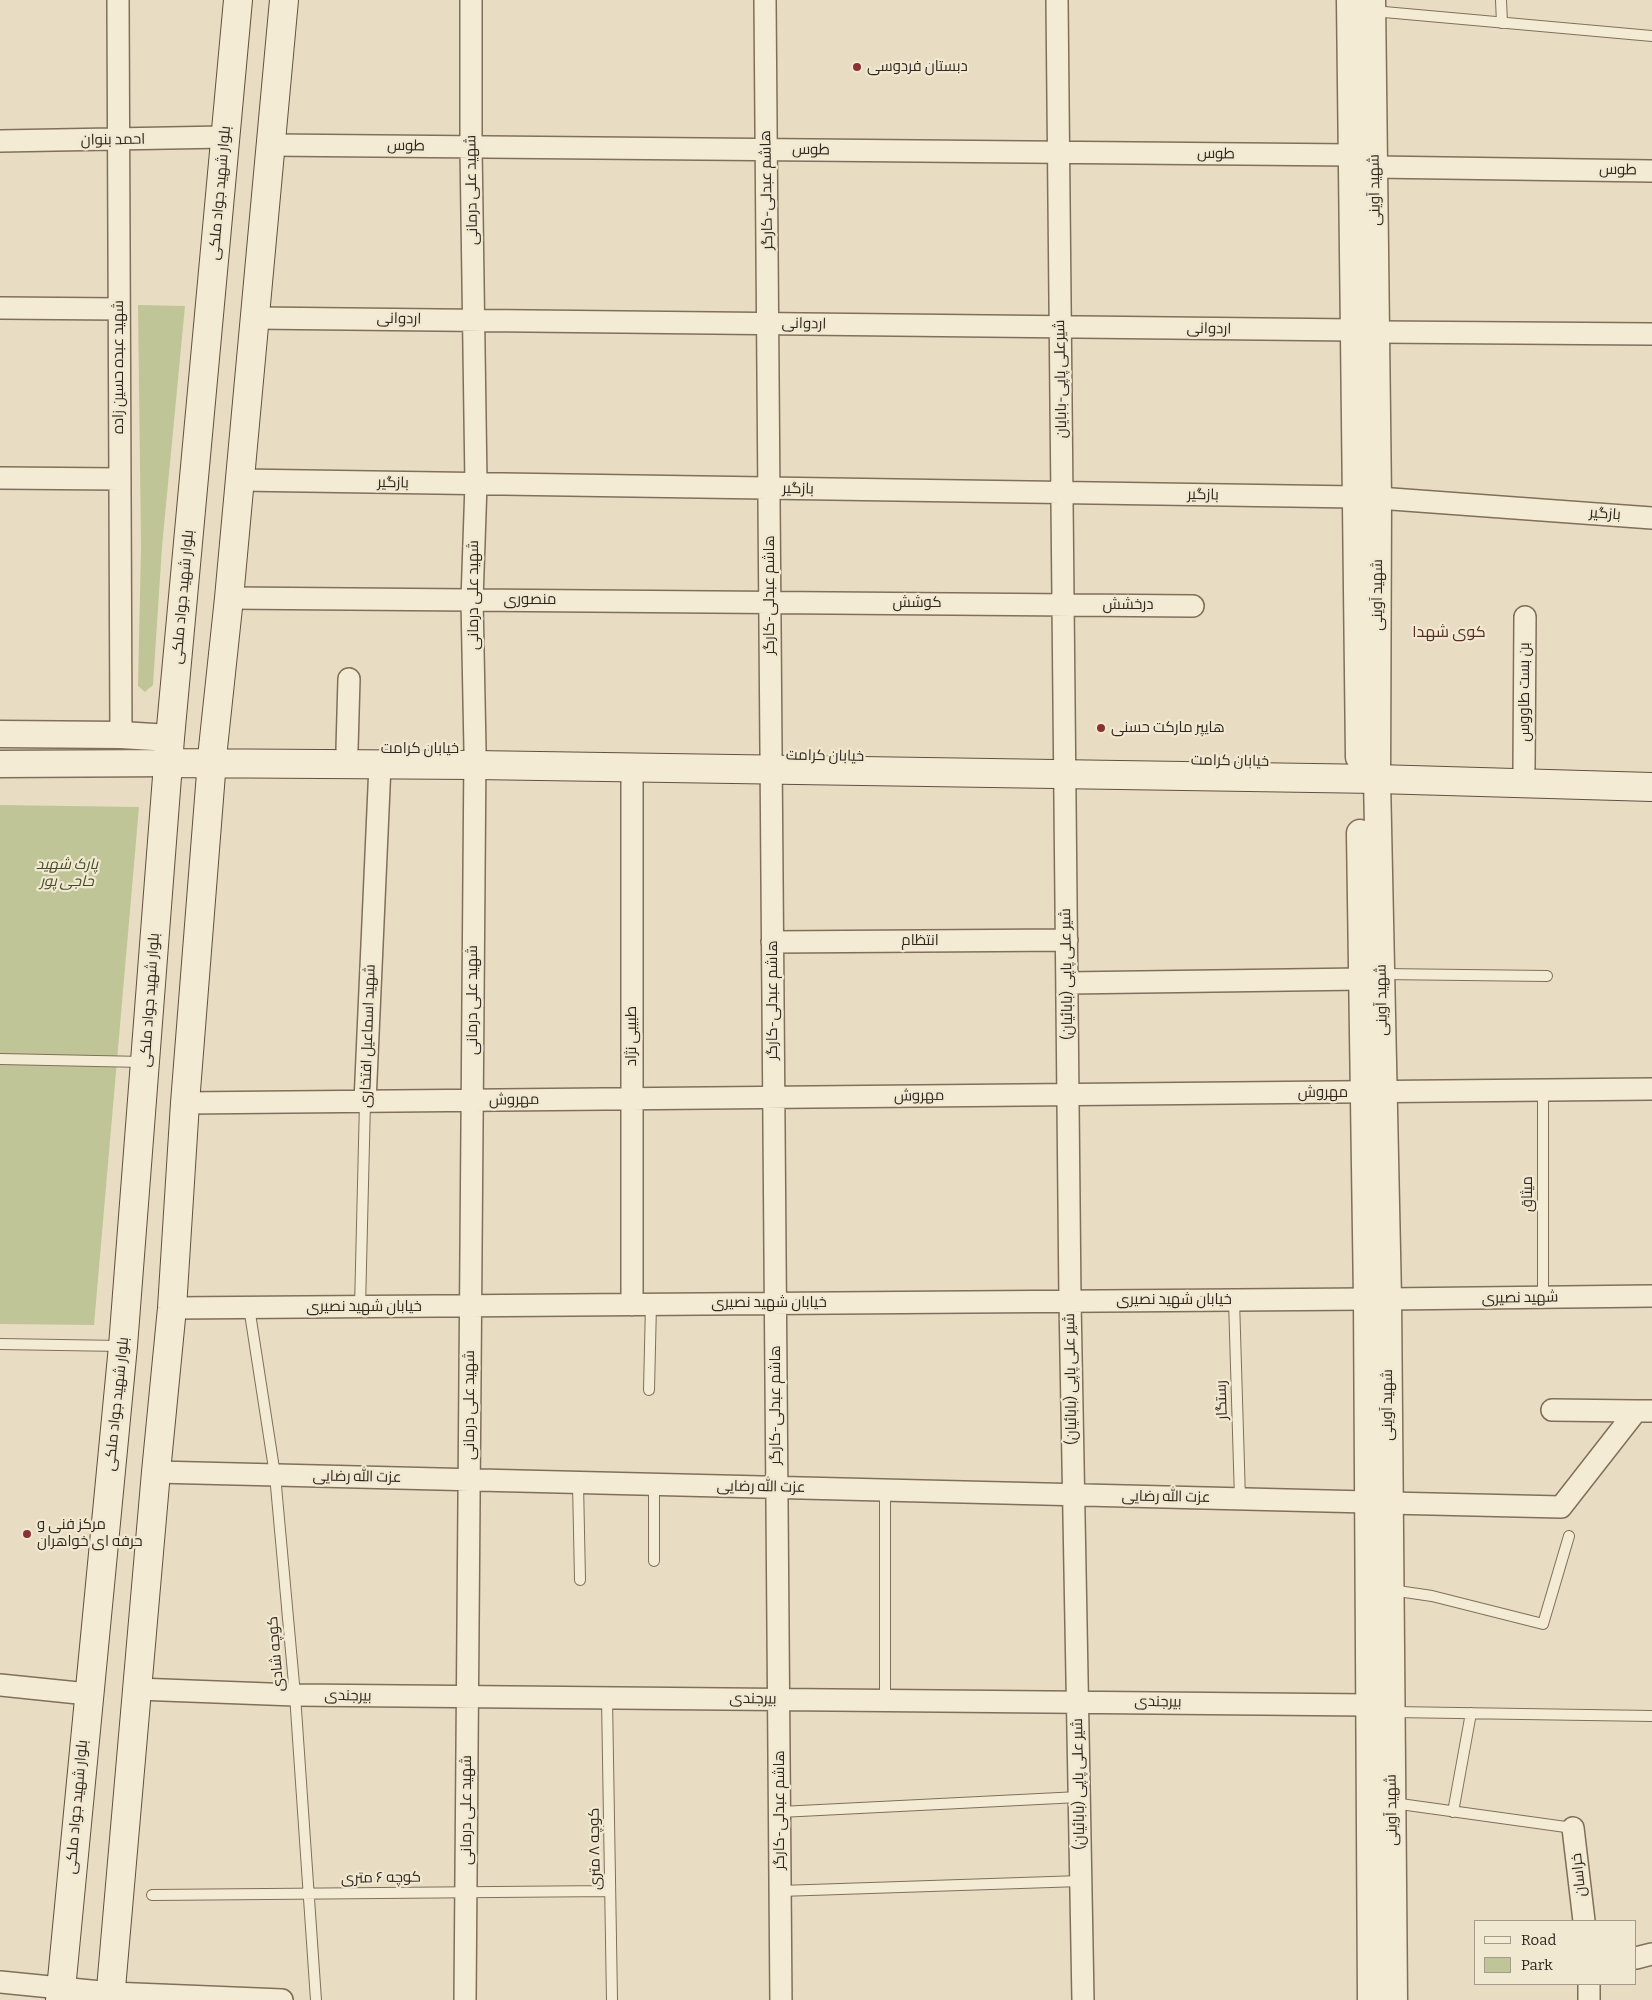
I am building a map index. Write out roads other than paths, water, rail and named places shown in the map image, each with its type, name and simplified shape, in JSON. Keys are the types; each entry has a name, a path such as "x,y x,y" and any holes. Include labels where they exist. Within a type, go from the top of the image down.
{"main road":[{"name":"بلوار شهید جواد ملکی","path":"60,1994 123,1346 170,750 238,0"},
{"path":"111,1997 172,1308 185,1103 213,756 284,0"},
{"name":"خیابان کرامت","path":"213,756 347,749 632,768 771,763"},
{"name":"خیابان کرامت","path":"170,750 213,756 380,765 475,757 1368,771 1524,768 1652,772"},
{"name":"خیابان کرامت","path":"1368,771 1652,787"}],"street":[{"name":"شهید عبده حسین زاده","path":"118,0 121,734"},
{"name":"شهید علی درمانی","path":"465,2000 475,757 472,600 476,484 471,147 471,0"},
{"name":"هاشم عبدلی-کارگر","path":"765,0 781,2000"},
{"name":"شیرعلی پاپی-بابایان","path":"1057,0 1065,766"},
{"name":"شهید آوینی","path":"1364,4 1351,156 1365,331 1368,771 1377,1299 1380,1708 1372,2000"},
{"name":"شهید آوینی","path":"1364,4 1375,167 1365,331"},
{"name":"احمد بنوان","path":"0,141 225,137"},
{"name":"طوس","path":"270,145 1351,156"},
{"name":"طوس","path":"1375,167 1652,171"},
{"path":"0,308 119,309"},
{"name":"اردوانی","path":"255,318 1652,334"},
{"path":"0,478 120,479"},
{"name":"بازگیر","path":"240,480 1367,498 1652,518"},
{"name":"منصوری","path":"229,598 770,602"},
{"name":"کوشش","path":"770,602 1063,604"},
{"name":"درخشش","path":"1063,604 1193,606"},
{"name":"بن بست طاووس","path":"1524,768 1525,617"},
{"path":"347,749 349,679"},
{"name":"خیابان کرامت","path":"0,734 121,734 170,750"},
{"name":"خیابان کرامت","path":"0,764 170,750"},
{"name":"شهید اسماعیل افتخاری","path":"365,1102 380,765"},
{"name":"شیر علی پاپی (بابائیان)","path":"1065,766 1070,1301 1083,2000"},
{"name":"طبیبی نژاد","path":"632,768 632,1099 642,1304"},
{"name":"انتظام","path":"772,942 1066,940"},
{"path":"1067,983 1371,976"},
{"name":"مهروش","path":"185,1103 1652,1089"},
{"name":"شهید نصیری","path":"1377,1299 1652,1296"},
{"name":"خیابان شهید نصیری","path":"172,1308 1377,1299"},
{"path":"1552,1410 1644,1411"},
{"name":"عزت الله رضایی","path":"156,1472 1561,1507 1644,1411"},
{"name":"شهید آوینی","path":"1378,1502 1390,1590 1380,1708 1392,1803 1394,2000"},
{"path":"0,1685 88,1694"},
{"name":"بیرجندی","path":"137,1689 294,1695 1078,1701 1380,1708"},
{"name":"خراسان","path":"1573,1828 1584,1920"},
{"path":"1637,1958 1652,1954"},
{"path":"0,1982 60,1994 111,1997 282,2000"},
{"path":"1589,1985 1589,2000"}],"lane":[{"path":"1502,0 1502,23"},
{"path":"1364,4 1502,23 1652,36"},
{"path":"1371,976 1547,976"},
{"path":"0,1059 145,1062"},
{"name":"میثاق","path":"1543,1090 1543,1297"},
{"name":"شهید اسماعیل افتخاری","path":"360,1306 365,1102"},
{"name":"رستگار","path":"1234,1300 1240,1499"},
{"path":"642,1304 649,1390"},
{"name":"کوچه شادی","path":"248,1307 275,1476 294,1695 316,2000"},
{"path":"0,1344 123,1346"},
{"path":"578,1483 580,1580"},
{"path":"654,1485 654,1561"},
{"path":"885,1490 885,1700"},
{"path":"1390,1590 1432,1596 1543,1624 1569,1536"},
{"name":"کوچه ۸ متری","path":"607,1698 612,2000"},
{"path":"1380,1708 1471,1713 1652,1716"},
{"path":"1453,1812 1471,1713"},
{"path":"780,1812 1079,1797"},
{"path":"1392,1803 1573,1828"},
{"path":"780,1891 1081,1882"},
{"name":"کوچه ۶ متری","path":"152,1895 610,1891"}],"place":[{"name":"دبستان فردوسی","path":"857,67"},
{"name":"هایپر مارکت حسنی","path":"1101,728"},
{"name":"مرکز فنی و حرفه ای خواهران","path":"27,1534"}],"district":[{"name":"کوی شهدا","path":"1449,633"}],"park label":[{"name":"پارک شهید حاجی پور","path":"67,874"}]}
